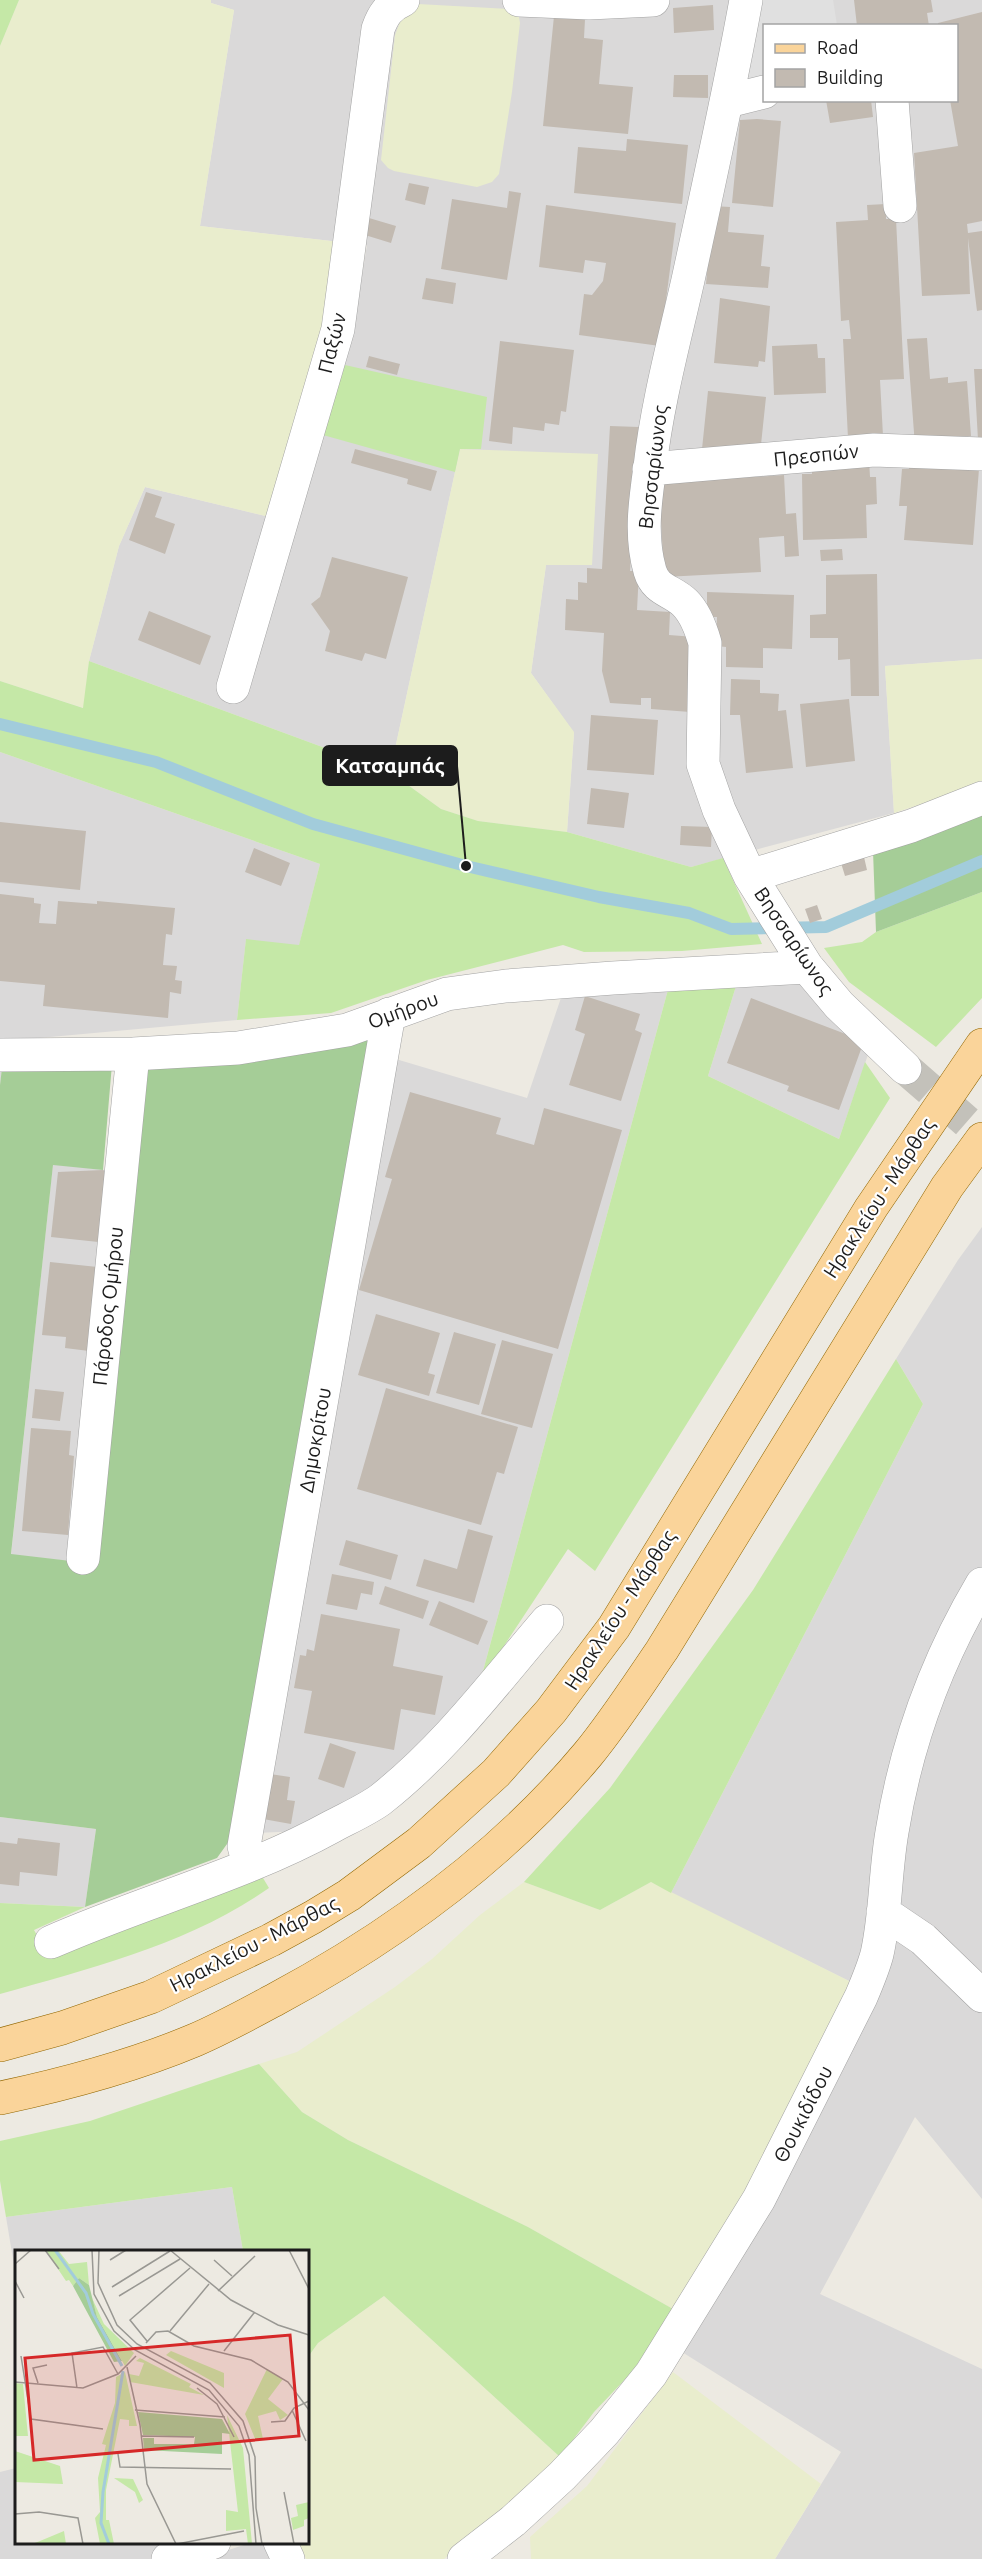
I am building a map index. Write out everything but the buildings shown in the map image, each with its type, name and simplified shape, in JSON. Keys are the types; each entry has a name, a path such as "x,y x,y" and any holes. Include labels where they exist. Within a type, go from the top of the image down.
{"main road":[{"name":"Ηρακλείου - Μάρθας","path":"0,2045 62,2028 151,1997 314,1917 349,1895 411,1849 496,1773 551,1711 614,1627 870,1208 982,1045"},
{"path":"0,2098 86,2077 143,2060 197,2040 310,1981 380,1938 461,1879 503,1842 588,1754 622,1709 662,1650 940,1197 982,1139"}],"street":[{"name":"Παξών","path":"233,687 338,329 378,29 381,20 391,6 403,0"},
{"path":"519,0 589,3 653,0"},
{"name":"Βησσαρίωνος","path":"746,0 728,101 657,414 643,529 654,582 663,591 677,596 691,610 705,643 703,764 719,810 756,885 800,958 833,999 905,1068"},
{"path":"728,101 763,92"},
{"path":"892,102 900,206"},
{"name":"Πρεσπών","path":"650,469 874,450 982,454"},
{"path":"756,885 982,798"},
{"name":"Ομήρου","path":"0,1055 133,1054 238,1048 347,1030 447,994 506,986 800,958"},
{"name":"Δημοκρίτου","path":"249,1865 244,1846 389,1014"},
{"name":"Πάροδος Ομήρου","path":"82,1558 133,1054"},
{"name":"Θουκιδίδου","path":"464,2559 513,2521 562,2476 604,2432 651,2374 759,2199 819,2084 870,1975 878,1949 892,1832 910,1749 943,1659 957,1627 982,1584"},
{"path":"51,1942 106,1918 249,1865 311,1838 378,1801 441,1747 547,1621"},
{"path":"883,1912 923,1939 982,1996"},
{"path":"168,2559 209,2544"},
{"path":"281,2544 288,2559"}],"shaded area":[{"path":"211,0 982,0 982,659 885,666 894,813 691,867 567,832 574,733 531,673 546,565 591,565 460,449 390,772 89,661 119,546 145,487 274,518 351,343 367,245 200,226 234,10 211,3"},
{"path":"760,0 833,0 837,24 763,24 763,85 748,80"},
{"path":"0,752 320,864 299,946 246,940 237,1020 6,1041 0,1085"},
{"path":"799,976 872,1043 839,1139 708,1076 737,983"},
{"path":"669,986 480,1682 375,1788 304,1831 253,1833 389,1057 527,1098 563,992"},
{"path":"53,1164 131,1173 88,1563 11,1555"},
{"path":"982,1227 982,2199 915,2117 820,2294 982,2369 982,2559 775,2559 841,2452 682,2352 853,1983 671,1893 923,1404 896,1359 958,1260"},
{"path":"0,1817 96,1829 85,1907 0,1903"},
{"path":"232,2187 243,2250 15,2250 15,2271 6,2217"},
{"path":"15,2468 15,2544 209,2544 213,2555 247,2544 272,2544 278,2559 0,2559 0,2472"}],"green space":[{"path":"0,0 19,0 0,46"},
{"path":"19,0 211,0 211,3 234,10 200,226 340,242 324,331 274,518 145,487 119,546 89,661 84,708 0,681 0,46"},
{"path":"418,4 509,9 518,12 520,23 512,92 499,174 492,182 477,187 394,171 381,160 395,35 402,17"},
{"path":"345,365 487,397 481,449 460,449 455,472 323,435"},
{"path":"460,449 598,454 592,565 546,565 531,673 574,732 567,832 478,821 441,809 390,772"},
{"path":"982,659 982,784 894,813 885,666"},
{"path":"89,661 390,772 441,809 478,821 567,832 691,867 723,858 762,944 682,951 584,952 563,945 427,980 331,1013 237,1020 246,939 299,945 320,864 0,752 0,681 83,708"},
{"path":"982,814 982,892 876,932 873,851"},
{"path":"982,892 982,998 936,1047 849,982 824,948 862,942 876,932"},
{"path":"737,983 708,1076 839,1139 865,1062 890,1098 595,1571 568,1549 480,1682 669,986"},
{"path":"369,1040 232,1837 217,1858 85,1907 96,1829 0,1817 0,1085 2,1068 112,1064 103,1170 53,1165 11,1554 88,1563 148,1065"},
{"path":"896,1359 923,1404 671,1893 651,1882 600,1910 524,1882 610,1788 753,1590"},
{"path":"263,1878 269,1888 206,1925 104,1964 0,1994 0,1903 85,1907 34,1930 48,1955 228,1882"},
{"path":"524,1882 600,1910 651,1882 853,1983 741,2204 673,2309 528,2227 348,2140 302,2112 259,2064 297,2052 395,1987 432,1959 480,1915"},
{"path":"259,2064 302,2112 348,2140 528,2227 673,2309 633,2371 594,2412 560,2457 384,2296 318,2343 309,2356 309,2250 243,2250 232,2187 6,2217 0,2181 0,2141 90,2121"},
{"path":"384,2296 560,2457 497,2519 444,2559 306,2559 298,2544 309,2544 309,2356 318,2343"},
{"path":"673,2372 821,2484 775,2559 531,2559 530,2537 587,2486"}],"waterway":[{"path":"0,724 156,762 313,824 466,866 599,897 689,913 731,929 826,927 982,861"}],"tunnel":[{"path":"905,1068 982,1135"}],"place":[{"name":"Κατσαμπάς","path":"466,866"}]}
